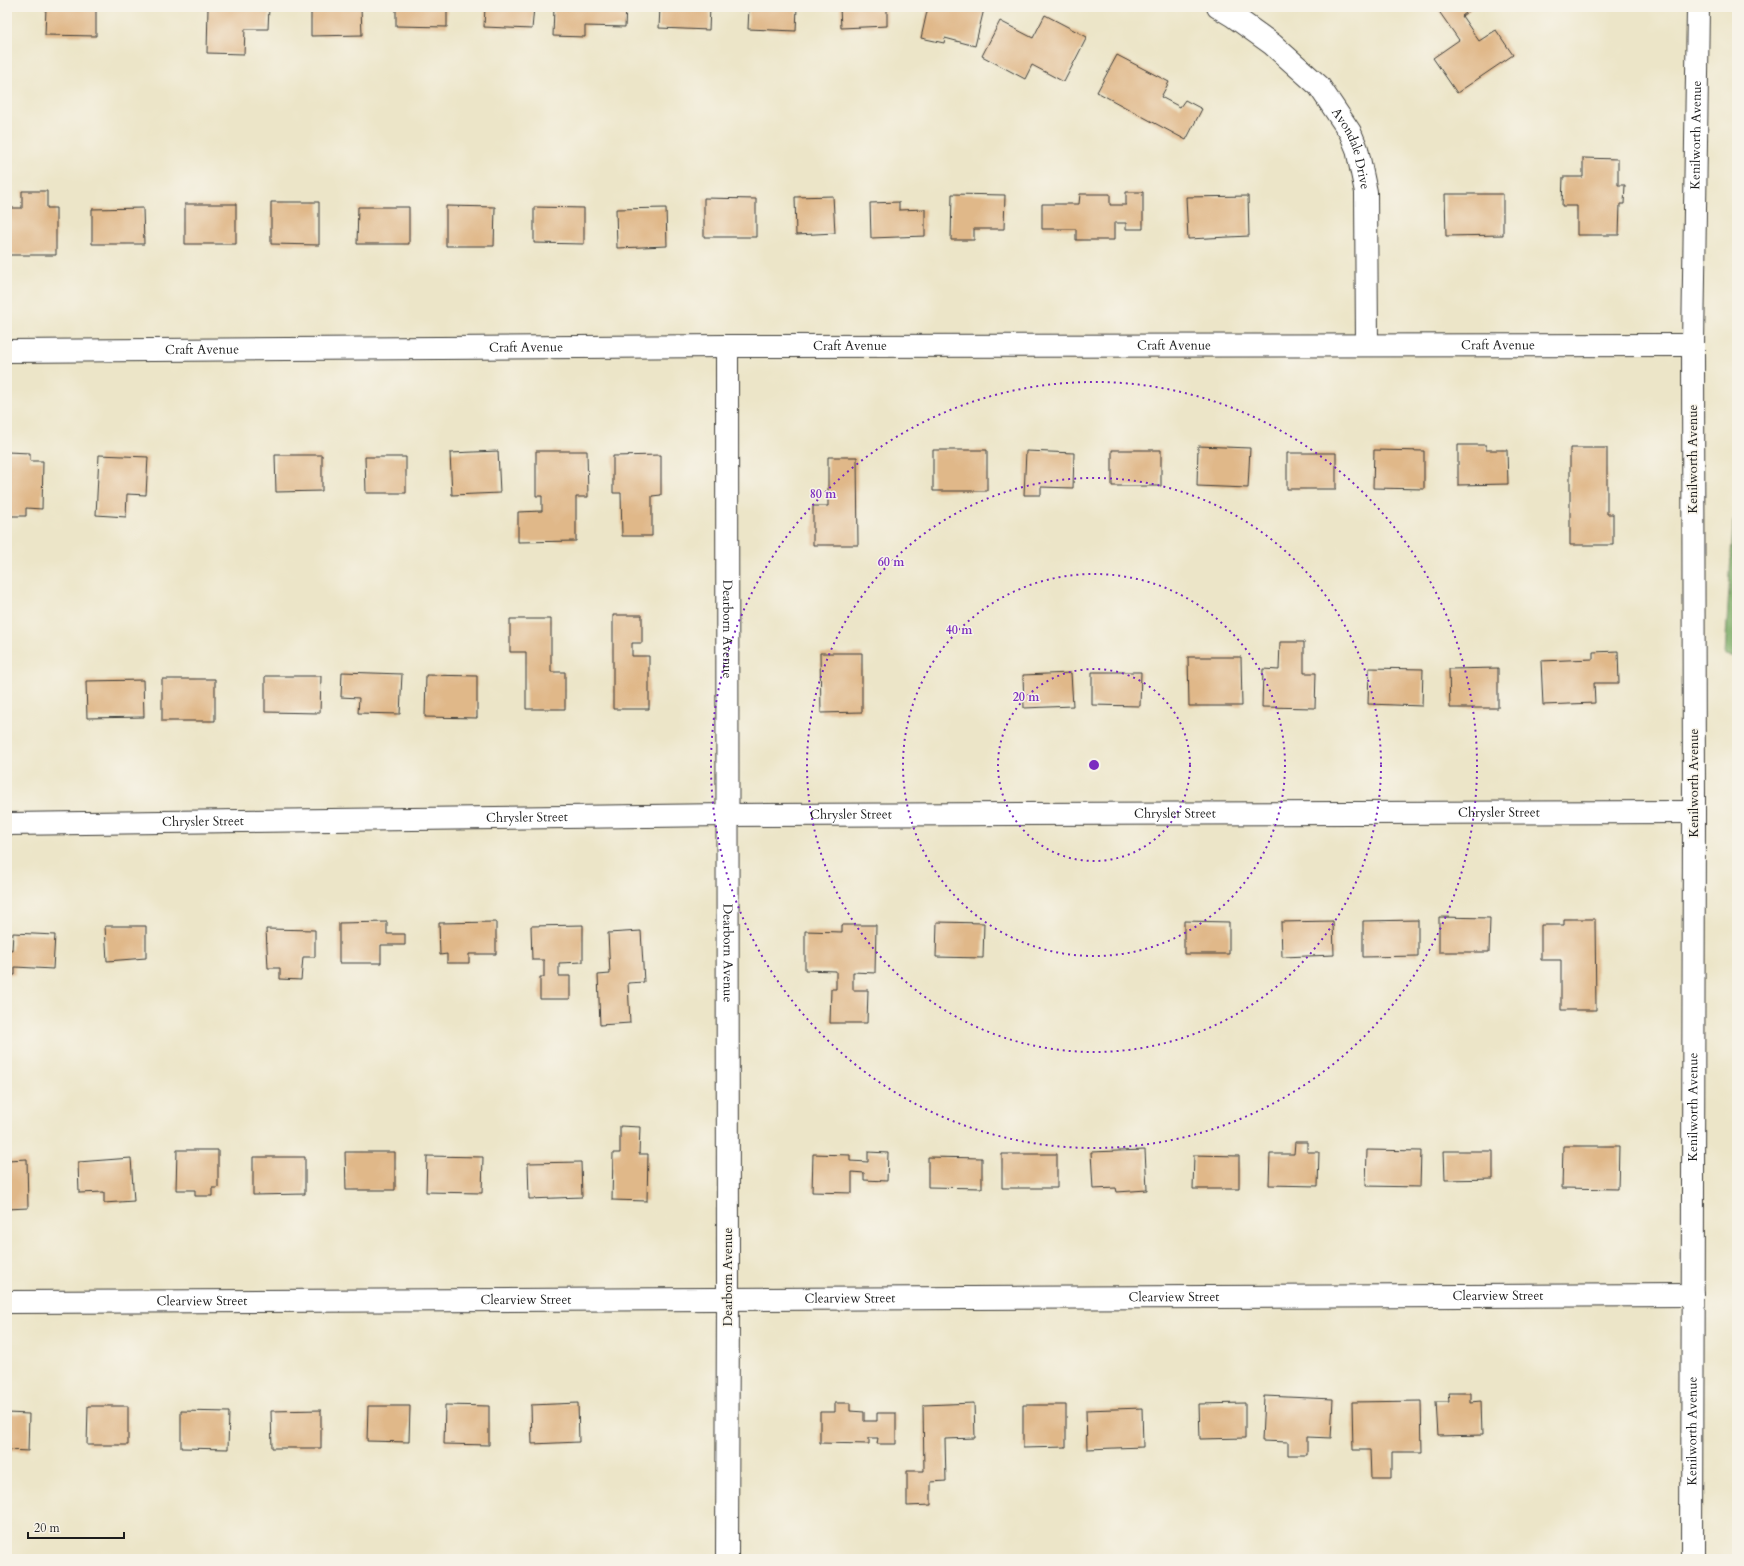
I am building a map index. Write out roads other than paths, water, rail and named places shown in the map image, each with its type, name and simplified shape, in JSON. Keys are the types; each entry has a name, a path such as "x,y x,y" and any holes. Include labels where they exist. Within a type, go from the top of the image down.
{"street":[{"name":"Avondale Drive","path":"1218,7 1272,44 1319,86 1350,132 1357,149 1366,192 1368,345"},
{"name":"Kenilworth Avenue","path":"1692,1559 1694,812 1693,345 1698,7"},
{"name":"Craft Avenue","path":"7,351 727,346 1693,345"},
{"name":"Dearborn Avenue","path":"727,346 727,1559"},
{"name":"Chrysler Street","path":"7,824 728,815 1694,812"},
{"name":"Clearview Street","path":"7,1302 1693,1295"}]}
